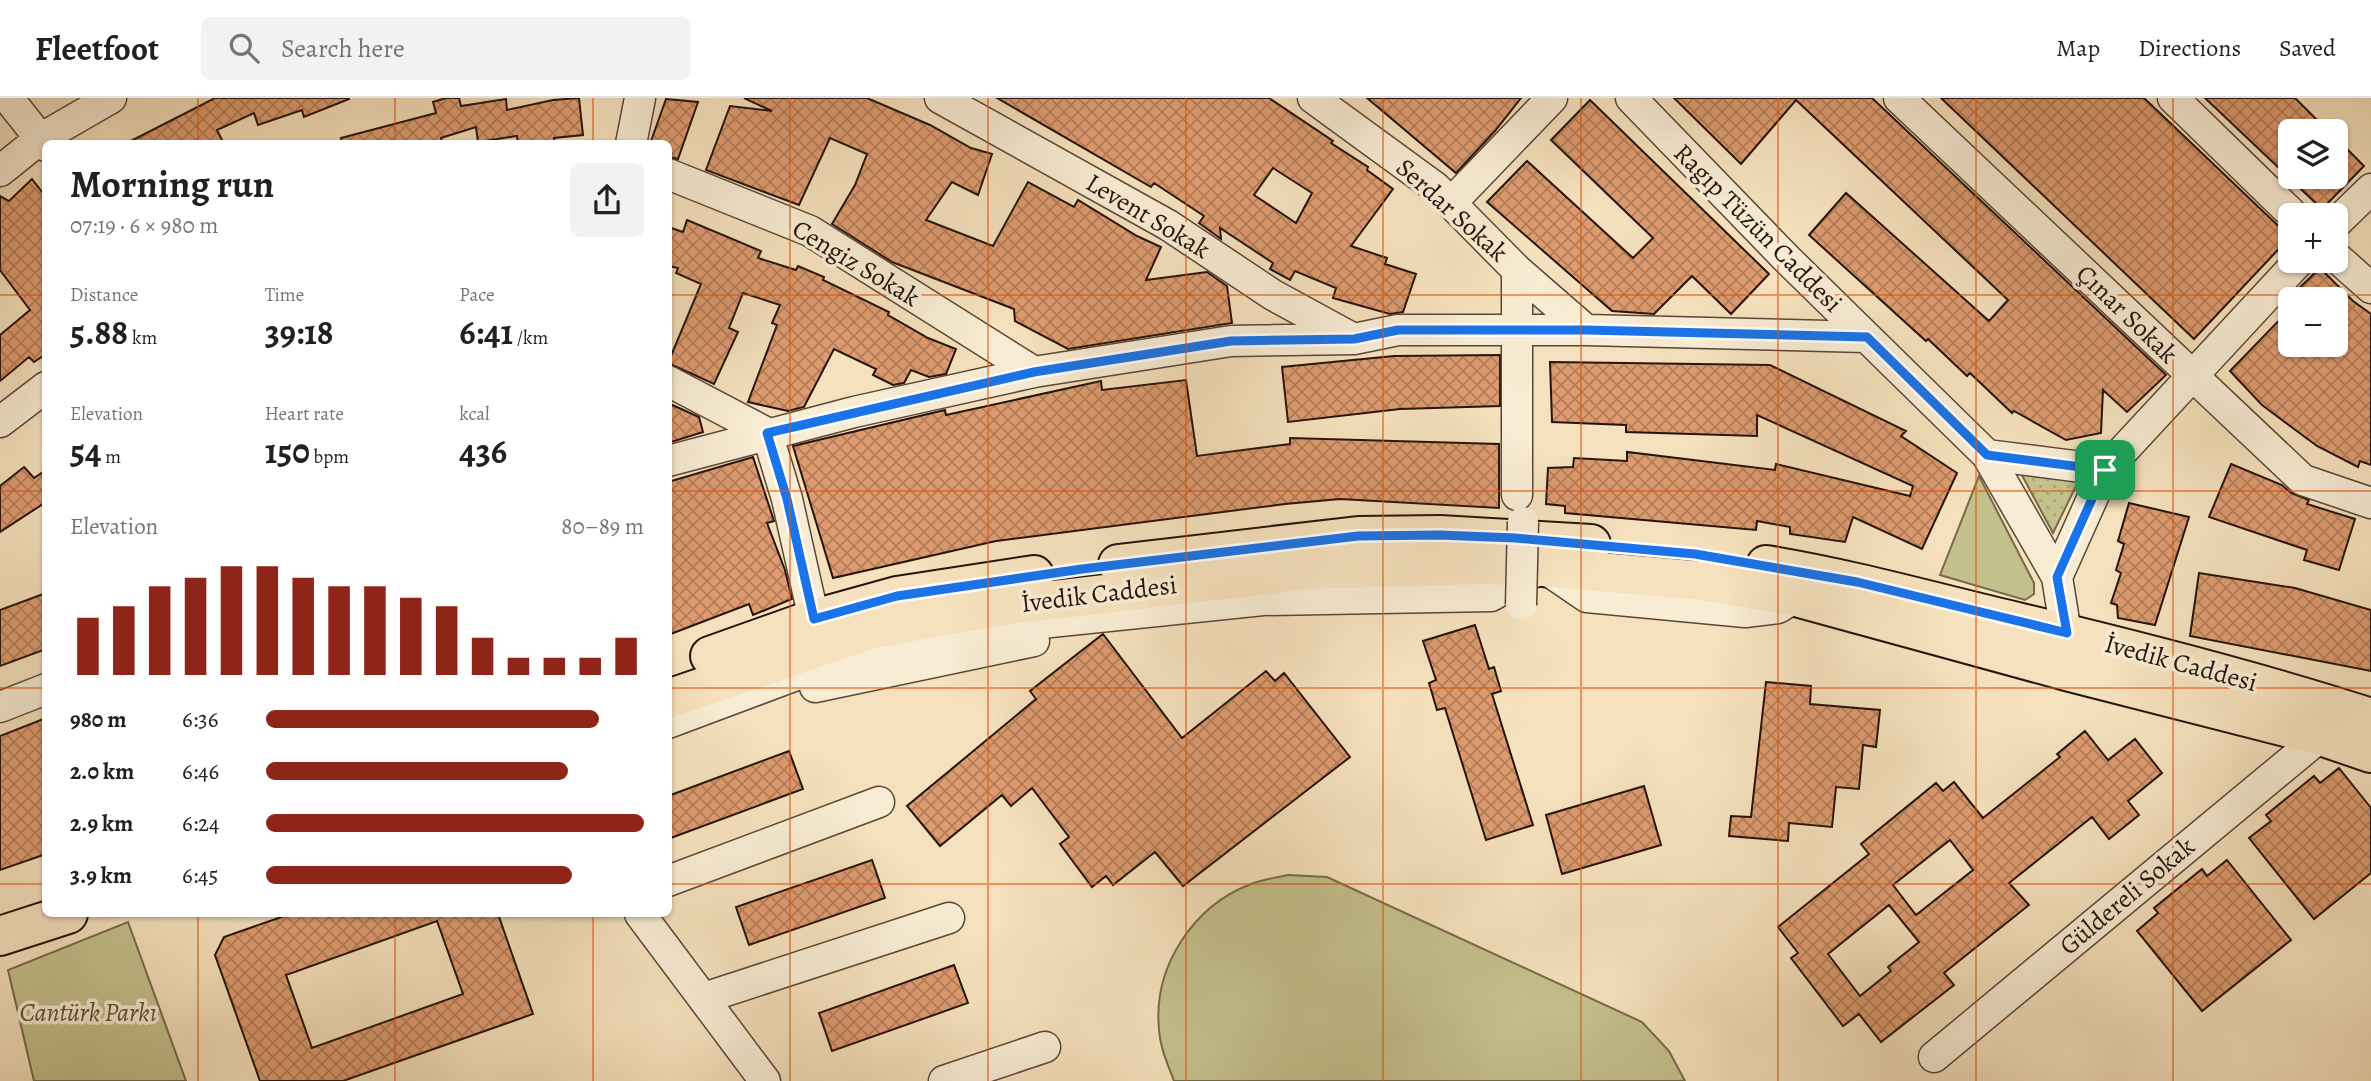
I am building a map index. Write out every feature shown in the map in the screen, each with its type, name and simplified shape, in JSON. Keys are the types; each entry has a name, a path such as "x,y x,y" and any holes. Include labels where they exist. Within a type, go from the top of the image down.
{"main road":[{"name":"İvedik Caddesi","path":"672,670 814,619 897,596 1095,567 1358,536 1440,535 1515,538 1695,554 1857,582 2280,688 2371,718"},
{"name":"İvedik Caddesi","path":"672,697 872,629 1002,606 1310,570 1482,565 1543,567 1703,581 1796,597 2070,672 2321,736 2371,753"},
{"path":"0,909 42,894"},
{"path":"0,936 59,917"}],"street":[{"path":"8,98 42,142"},
{"path":"48,140 111,98"},
{"path":"632,140 640,98"},
{"name":"Levent Sokak","path":"940,98 1168,225 1273,295 1354,339"},
{"name":"Serdar Sokak","path":"1313,98 1434,187 1517,270 1586,330"},
{"path":"1451,203 1552,98"},
{"name":"Ragıp Tüzün Caddesi","path":"1631,98 1987,455 2057,577 2067,633 2070,672"},
{"name":"Çınar Sokak","path":"1899,98 2303,480 2371,503"},
{"path":"2173,98 2281,203"},
{"path":"0,171 42,144"},
{"name":"Cengiz Sokak","path":"672,176 810,231 1034,372"},
{"path":"2348,211 2371,189"},
{"path":"2348,268 2371,288"},
{"path":"1517,270 1521,605"},
{"path":"2057,577 2105,470 2190,375 2288,273"},
{"path":"672,460 767,433 1034,372 1231,341 1354,339 1398,330 1586,330 1867,337"},
{"path":"672,383 767,433 787,499 814,619"},
{"path":"0,422 42,390"},
{"path":"1987,455 2105,470"},
{"path":"672,736 788,693 1096,629 1363,608 1460,604 1492,596 1543,567"},
{"path":"672,709 704,696 888,640 1041,611 1297,586 1391,580 1496,580 1460,604 1368,596 1263,600 993,628 861,655 807,671 672,722"},
{"path":"0,707 42,691"},
{"name":"Güldereli Sokak","path":"1934,1057 2321,736"},
{"path":"672,880 879,802"},
{"path":"642,917 765,1081"},
{"path":"704,998 949,918"},
{"path":"944,1081 1045,1047"}],"green space":[{"path":"2017,466 2079,480 2053,533"},
{"path":"1979,476 2034,583 2034,594 2025,600 1940,575"},
{"path":"1288,875 1327,877 1642,1022 1669,1051 1685,1081 1174,1081 1161,1043 1159,1006 1170,962 1181,942 1211,907 1230,894 1255,882"},
{"name":"Cantürk Parkı","path":"128,922 186,1081 34,1081 8,970"}],"building":[{"path":"215,98 349,98 304,117 302,110 258,125 254,113 217,130 222,140 133,140"},
{"path":"459,98 461,106 506,99 507,110 553,100 579,98 583,135 554,140 518,140 517,136 478,140 476,127 441,138 442,140 341,140 436,113 433,102"},
{"path":"744,98 867,98 930,125 971,148 992,154 978,195 952,182 926,220 993,246 1028,182 1074,207 1078,200 1137,236 1161,247 1146,280 1207,272 1227,286 1232,323 1068,349 1015,321 1014,309 892,262 832,224 855,185 867,154 830,138 799,205 706,170 730,106 772,111"},
{"path":"997,98 1269,98 1333,141 1331,143 1368,167 1367,170 1393,189 1351,246 1387,258 1385,264 1416,274 1403,312 1390,314 1333,298 1336,288 1295,271 1290,280 1270,269 1273,263 1220,228 1221,239 1199,223 1204,216 1154,183 1151,187","holes":["1273,168 1312,193 1296,223 1254,195"]},
{"path":"1367,98 1521,98 1456,173"},
{"path":"1674,98 1872,98 2166,375 2127,412 2103,390 2101,433 2066,440 2014,411 2012,413 1970,373 1967,376 1928,339 1926,341 1809,235 1846,193 1989,321 2008,300 1796,100 1741,164"},
{"path":"1941,98 2144,98 2278,226 2278,250 2194,339"},
{"path":"2205,98 2295,98 2316,119 2278,119 2278,167"},
{"path":"666,99 698,102 678,159 672,158 672,140 651,140"},
{"path":"1590,100 1769,274 1731,314 1692,276 1654,314 1612,311 1487,202 1527,161 1633,258 1653,238 1551,140"},
{"path":"2348,150 2364,166 2348,182"},
{"path":"32,179 42,192 42,357 34,362 29,357 0,381 0,335 30,310 0,270 0,196 9,201"},
{"path":"2301,189 2342,189 2328,203 2316,203"},
{"path":"687,220 761,251 758,258 796,270 798,266 889,312 888,315 928,338 956,349 946,374 929,377 911,370 904,383 893,385 873,375 876,369 834,349 804,407 788,411 748,402 777,325 772,323 780,305 743,293 729,328 738,332 714,384 672,365 672,353 701,284 676,273 678,268 672,267 672,228 683,232"},
{"path":"2315,273 2325,273 2339,287 2300,287"},
{"path":"2348,296 2371,314 2371,465 2360,461 2358,467 2317,446 2262,405 2230,371 2278,321 2278,357 2348,357"},
{"path":"1500,355 1500,406 1400,409 1288,422 1282,367 1394,356"},
{"path":"1550,362 1770,365 1906,431 1901,436 1957,473 1922,549 1853,517 1845,542 1790,534 1790,527 1757,521 1756,530 1565,513 1565,506 1546,504 1548,468 1573,467 1574,458 1627,461 1627,452 1775,470 1776,464 1910,496 1913,486 1757,415 1757,436 1626,432 1626,425 1552,422"},
{"path":"1186,380 1197,456 1290,444 1290,438 1499,444 1499,508 1340,499 1285,504 996,541 833,578 793,446 945,410 946,415 1101,381 1102,390"},
{"path":"672,405 699,417 703,432 672,442"},
{"path":"753,457 774,521 767,523 785,570 792,599 753,615 749,604 672,633 672,481"},
{"path":"2231,464 2282,485 2291,493 2309,500 2307,504 2355,519 2339,570 2304,560 2307,550 2209,517"},
{"path":"24,467 34,478 42,473 42,505 0,532 0,486"},
{"path":"2129,503 2189,517 2155,625 2118,618 2117,605 2111,603 2121,573 2116,570 2124,544 2118,541"},
{"path":"2199,573 2295,588 2371,610 2371,671 2190,636"},
{"path":"42,594 42,650 0,666 0,610"},
{"path":"1475,625 1489,669 1494,667 1501,691 1492,694 1533,825 1486,840 1445,708 1437,710 1429,683 1436,680 1423,641"},
{"path":"1103,634 1182,738 1266,671 1275,681 1284,673 1350,757 1183,886 1155,852 1113,885 1106,876 1092,887 1060,844 1069,837 1032,788 1011,806 1002,795 940,846 907,806 1036,699 1030,691"},
{"path":"1766,682 1811,686 1810,704 1880,710 1876,747 1863,745 1859,789 1836,787 1832,827 1789,823 1788,841 1729,836 1731,816 1751,817"},
{"path":"42,720 42,855 0,870 0,736"},
{"path":"2085,731 2108,760 2135,739 2162,773 2128,801 2139,815 2109,839 2092,817 2009,883 2029,905 1944,973 1954,985 1881,1042 1859,1014 1843,1026 1791,958 1798,953 1778,927 1869,854 1861,844 1936,783 1943,791 1954,782 1983,818 2060,757 2057,754","holes":["1950,840 1973,870 1916,915 1893,885","1889,905 1919,942 1888,967 1891,971 1860,996 1828,954"]},
{"path":"789,751 803,789 672,838 672,795"},
{"path":"2339,768 2371,808 2371,873 2314,919 2249,838 2271,821 2266,815 2314,776 2320,783"},
{"path":"1644,786 1661,845 1562,874 1546,815"},
{"path":"872,860 885,898 749,945 736,907"},
{"path":"2227,860 2291,940 2202,1011 2137,931 2158,913 2154,908 2202,869 2207,876"},
{"path":"281,917 499,917 533,1014 343,1081 260,1081 215,955 224,937","holes":["437,921 463,994 312,1048 286,975"]},
{"path":"954,965 968,1003 832,1051 819,1013"}],"route":[{"path":"1398,330 1586,330 1867,337 1987,455 2105,470 2057,577 2067,633 1857,582 1772,566 1609,545 1440,535 1358,536 1265,545 983,582 897,596 814,619 787,499 767,433 1034,372 1231,341 1354,339 1398,330"}]}
